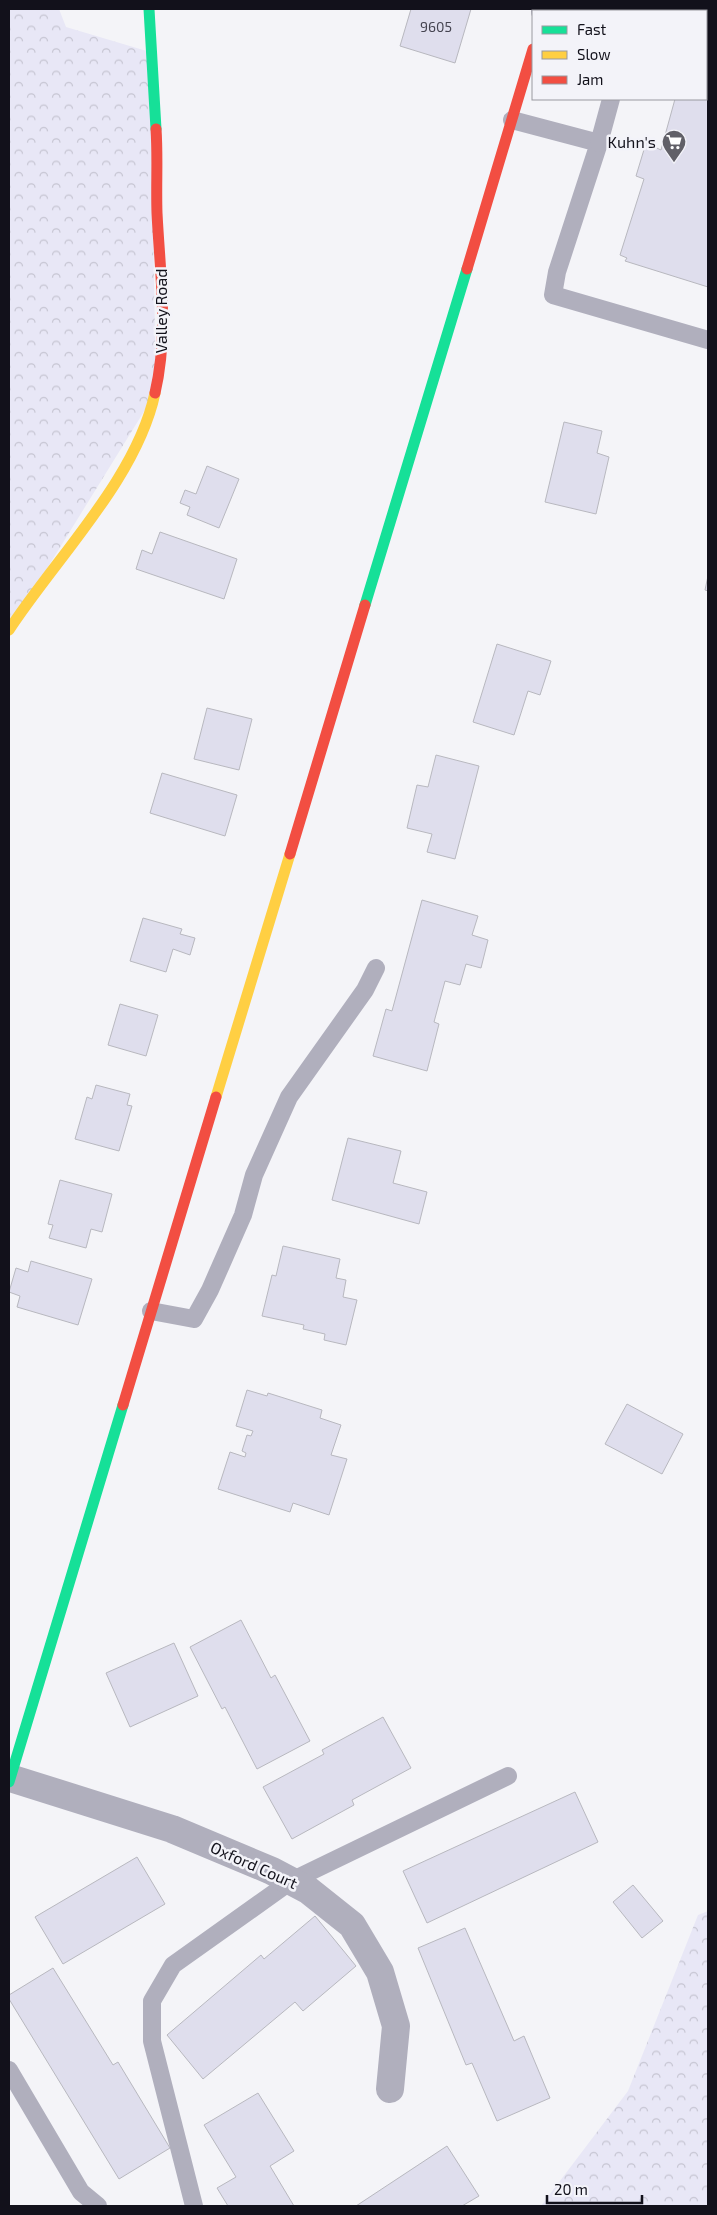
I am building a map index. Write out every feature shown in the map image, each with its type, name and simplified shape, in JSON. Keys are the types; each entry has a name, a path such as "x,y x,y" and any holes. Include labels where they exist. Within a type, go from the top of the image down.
{"street":[{"name":"Valley Road","path":"9,630 124,466 145,425 156,392 164,340 164,301 158,222 157,139 149,9"},
{"path":"9,1780 532,52"},
{"name":"Oxford Court","path":"9,1780 172,1829 272,1871 308,1890 352,1925 380,1972 396,2026 390,2088"}],"lane":[{"path":"611,100 557,272 553,295 708,340"},
{"path":"512,120 599,142"},
{"path":"152,1311 194,1318 210,1290 239,1223 254,1175 289,1097 365,990 376,968"},
{"path":"194,2206 152,2041 152,2001 173,1965 292,1881 508,1776"},
{"path":"9,2070 81,2192 98,2206"}],"green space":[{"path":"9,9 59,9 66,27 150,52 156,392 9,630"},
{"path":"708,1911 708,2206 541,2206 628,2091 698,1915"}],"building":[{"path":"411,9 471,9 455,63 400,46"},
{"name":"Kuhn's","path":"707,56 708,287 625,261 627,258 620,255 644,179 636,176 646,143 661,150 675,100 707,100"},
{"path":"564,422 602,431 597,453 609,457 596,514 545,502"},
{"path":"207,466 239,479 219,528 187,515 190,507 180,503 185,490 196,494"},
{"path":"160,532 237,559 224,599 136,569 142,550 152,554"},
{"path":"708,576 708,591 705,590"},
{"path":"497,644 551,661 540,695 528,691 514,735 473,722"},
{"path":"207,708 252,719 239,770 194,759"},
{"path":"436,755 479,766 455,859 427,852 432,834 407,828 417,785 428,787"},
{"path":"162,773 237,795 225,836 150,813"},
{"path":"422,900 478,916 472,935 488,940 481,968 466,964 460,985 445,981 434,1022 439,1024 427,1071 373,1056 386,1009 392,1011"},
{"path":"143,918 182,929 180,934 195,938 190,955 173,949 166,972 130,961"},
{"path":"120,1004 158,1015 146,1056 108,1045"},
{"path":"96,1085 130,1094 127,1105 132,1106 119,1151 75,1139 87,1097 92,1099"},
{"path":"348,1138 401,1151 393,1183 427,1192 419,1224 332,1200"},
{"path":"60,1180 112,1194 102,1232 91,1229 86,1248 49,1238 53,1225 48,1224"},
{"path":"283,1246 340,1259 336,1278 346,1280 343,1297 357,1300 346,1345 324,1340 325,1334 303,1329 304,1325 262,1316 272,1275 276,1276"},
{"path":"31,1261 92,1279 78,1325 17,1307 20,1296 9,1292 16,1268 28,1272"},
{"path":"247,1390 267,1396 268,1393 322,1410 320,1418 341,1425 331,1455 347,1459 329,1515 293,1503 290,1512 218,1489 230,1452 245,1457 246,1453 242,1451 247,1435 251,1436 253,1431 236,1426"},
{"path":"627,1404 683,1434 662,1474 605,1444"},
{"path":"241,1620 271,1678 275,1675 310,1741 257,1769 225,1707 222,1709 190,1647"},
{"path":"174,1643 198,1696 130,1727 106,1673"},
{"path":"383,1717 411,1768 352,1800 354,1805 292,1839 263,1787 324,1754 322,1750"},
{"path":"575,1792 598,1842 427,1923 403,1871"},
{"path":"137,1857 165,1904 63,1964 35,1917"},
{"path":"633,1885 663,1921 642,1938 613,1902"},
{"path":"315,1916 356,1966 303,2011 295,2002 203,2079 167,2035 261,1955 264,1959"},
{"path":"465,1928 514,2041 524,2036 550,2098 497,2121 472,2063 466,2065 418,1948"},
{"path":"53,1968 113,2065 118,2062 170,2148 119,2179 9,1999 9,1995"},
{"path":"258,2093 294,2151 270,2166 294,2206 228,2206 217,2188 236,2177 204,2125"},
{"path":"447,2146 479,2196 462,2206 356,2206"}],"traffic: fast":[{"path":"149,9 156,129"},
{"path":"365,605 467,269"},
{"path":"9,1782 123,1405"}],"traffic: slow":[{"path":"9,630 113,486 131,456 145,425 155,393"},
{"path":"216,1097 290,854"}],"traffic: jam":[{"path":"467,269 532,52"},
{"path":"155,393 162,348 163,326 157,213 156,129"},
{"path":"290,854 365,605"},
{"path":"123,1405 216,1097"}],"place":[{"name":"Kuhn's","path":"674,163"}]}
